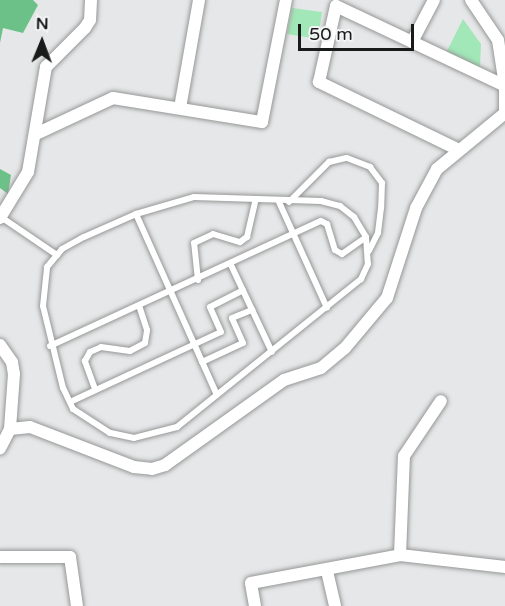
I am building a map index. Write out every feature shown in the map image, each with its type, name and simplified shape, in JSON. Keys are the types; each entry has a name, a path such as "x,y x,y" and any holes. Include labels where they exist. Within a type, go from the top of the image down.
{"street":[{"path":"0,218 25,180 36,134 46,67 85,28 90,20 91,0"},
{"path":"180,108 200,0"},
{"path":"36,134 113,98 262,122 286,0"},
{"path":"412,42 434,0"},
{"path":"10,429 30,428 134,467 152,469 165,465 284,380 321,368 345,348 387,298 426,188 437,169 505,113 505,86 498,40 471,0"},
{"path":"459,150 319,82 336,6 505,86"},
{"path":"0,345 12,362 14,374 10,429 0,449"},
{"path":"400,555 404,456 441,401"},
{"path":"255,606 251,583 327,571 400,555 505,567"},
{"path":"0,557 70,557 76,606"},
{"path":"327,571 335,606"}],"lane":[{"path":"288,202 329,162 347,158 370,167 382,183 381,208 378,233 369,251 362,279 177,428 134,438 110,433 73,409 50,346 42,306 47,267 57,255 84,237 136,214 194,197 279,202 288,202 321,201 340,206 354,217 366,237 369,251"},
{"path":"198,280 194,243 213,234 240,242 247,237 256,199"},
{"path":"279,202 292,237 327,308"},
{"path":"136,214 217,395"},
{"path":"0,218 57,255"},
{"path":"50,346 292,237 321,221 327,224 335,250 342,254 366,237"},
{"path":"231,265 272,352"},
{"path":"70,402 221,332 210,307 243,290"},
{"path":"95,389 85,361 90,352 101,348 130,351 145,343 147,330 139,306"},
{"path":"202,362 243,343 232,318 252,310"}],"green space":[{"path":"0,0 33,0 38,5 23,33 3,28 0,43"},
{"path":"292,8 322,12 318,39 287,34"},
{"path":"463,19 481,44 480,67 446,53"},
{"path":"0,169 11,175 8,194 0,188"}]}
